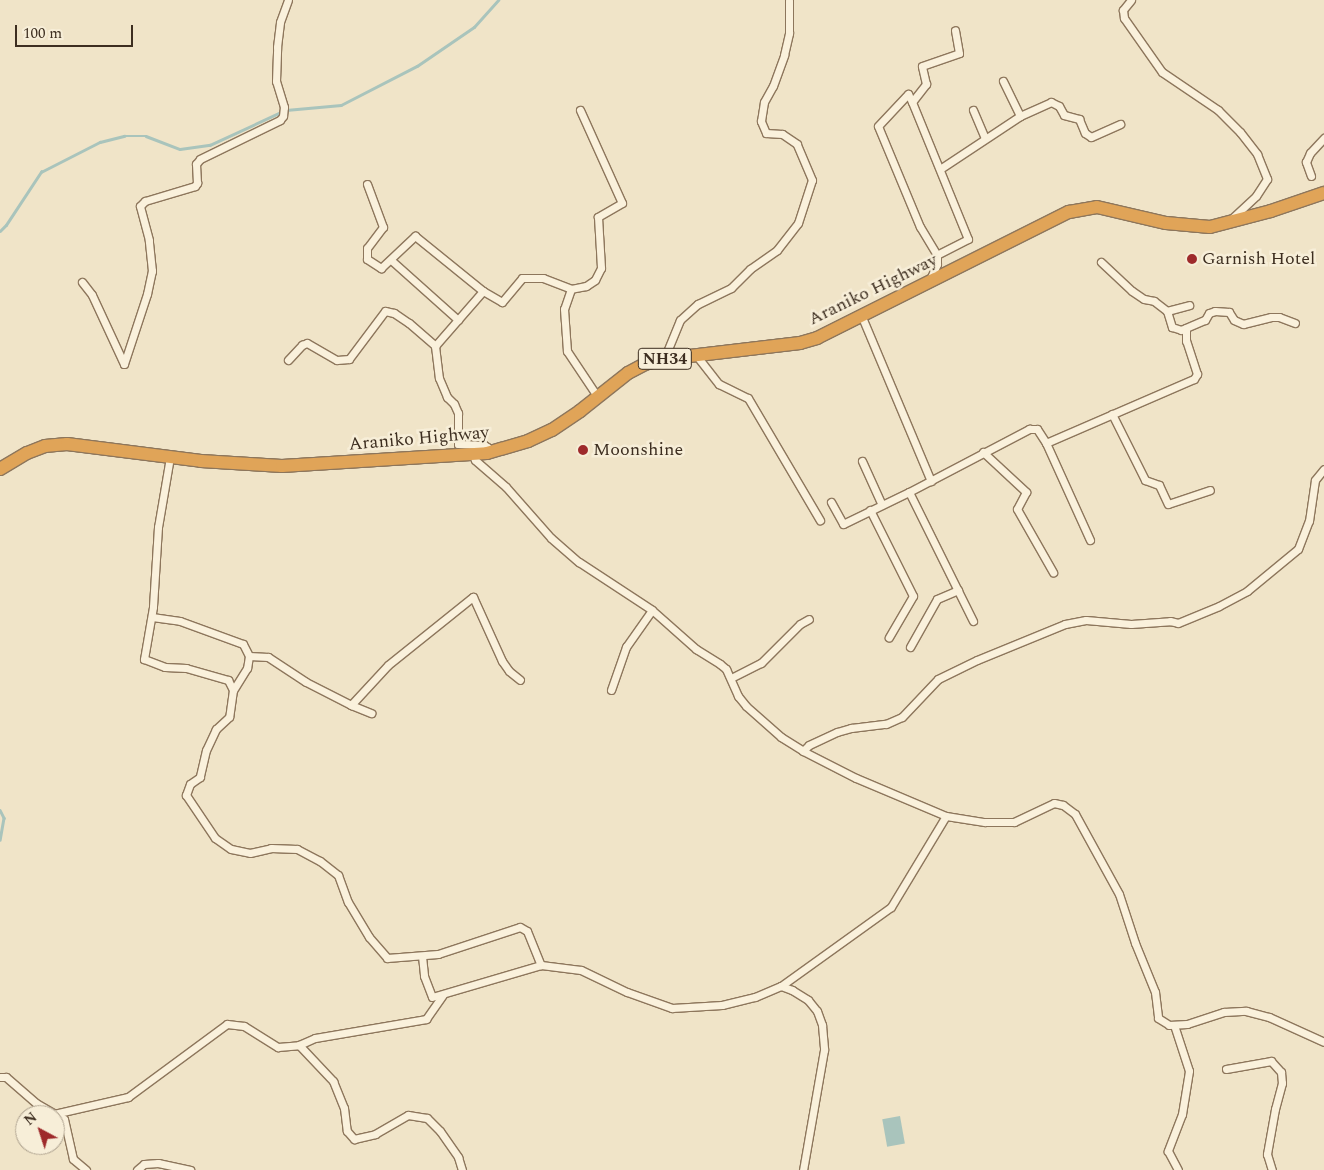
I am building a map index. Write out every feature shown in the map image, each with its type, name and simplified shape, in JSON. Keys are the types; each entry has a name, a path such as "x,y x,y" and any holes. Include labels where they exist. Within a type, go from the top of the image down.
{"highway":[{"name":"Araniko Highway","path":"0,469 27,453 44,446 67,444 170,457 282,466 487,453 528,441 552,430 580,411 628,373 645,364 664,359 800,343 817,338 862,318 1049,221 1085,208 1116,210 1182,226 1210,227 1324,194"}],"street":[{"path":"82,282 92,296 124,364 147,294 152,271 149,240 140,206 142,203 195,186 197,183 196,164 200,159 280,120 283,116 284,107 276,81 280,22 288,0"},
{"path":"664,359 680,320 698,304 731,288 750,269 777,250 798,223 812,180 797,144 782,134 766,133 761,121 764,102 773,86 784,55 789,32 789,0"},
{"path":"1131,0 1123,10 1124,18 1162,72 1218,110 1240,132 1257,154 1267,179 1256,196 1226,223"},
{"path":"912,102 926,84 922,66 960,53 955,30"},
{"path":"1003,81 1020,116"},
{"path":"928,284 938,264 937,255 920,227 878,126 908,94 968,239 937,255"},
{"path":"940,169 1020,116 1050,102 1059,106 1064,115 1079,120 1085,133 1091,137 1120,124"},
{"path":"367,184 383,227 367,248 367,259 381,268 415,236 483,291 502,302 522,278 543,278 571,289 586,286 595,280 601,268 598,218 622,203 580,110"},
{"path":"973,110 985,138"},
{"path":"1311,176 1306,162 1310,153 1324,138"},
{"path":"390,260 458,320"},
{"path":"1101,262 1132,291 1144,299 1154,301 1167,311 1172,312 1189,305"},
{"path":"571,289 564,309 567,351 597,396"},
{"path":"435,346 483,291"},
{"path":"288,360 302,345 307,343 337,360 349,359 385,311 394,313 409,323 435,346 439,378 458,413 458,444 484,445 487,447 487,453"},
{"path":"1167,311 1172,327 1181,330 1205,320 1209,313 1215,311 1229,312 1234,320 1243,324 1271,317 1288,319 1295,323"},
{"path":"862,318 931,481"},
{"path":"1046,443 1194,379 1197,374 1186,341 1186,328"},
{"path":"696,355 719,384 748,398 820,520"},
{"path":"1112,414 1145,480 1159,485 1168,504 1210,490"},
{"path":"831,502 843,524 931,481 1029,429 1037,429 1046,443 1090,540"},
{"path":"983,452 1026,492 1017,509 1053,572"},
{"path":"473,454 475,460 506,487 551,538 586,566 627,591 652,610 696,649 720,664 732,678 738,696 746,706 781,737 804,751 856,778 946,816 985,822 1014,822 1054,803 1063,804 1075,814 1120,894 1155,992 1158,1018 1169,1025 1187,1024 1224,1012 1246,1011 1269,1016 1324,1042"},
{"path":"170,457 158,527 152,617 144,658 164,667 186,668 228,680 234,690"},
{"path":"862,461 882,505"},
{"path":"804,751 809,744 837,732 851,728 886,724 902,717 938,679 977,660 1065,624 1086,620 1131,624 1170,621 1178,623 1219,606 1247,591 1298,550 1309,521 1315,480 1324,469"},
{"path":"909,492 973,621"},
{"path":"870,510 913,596 889,637"},
{"path":"910,647 937,599 958,590"},
{"path":"351,705 388,665 473,597 502,661 509,671 520,680"},
{"path":"611,690 626,647 652,610"},
{"path":"152,617 180,621 243,644 249,656 247,668 234,690 230,717 216,729 206,750 200,777 190,784 186,795 215,838 232,850 250,853 271,848 297,849 320,861 338,876 348,902 369,937 386,958 422,956 482,941 520,927 527,931 541,965"},
{"path":"732,678 761,663 800,624 809,619"},
{"path":"249,656 268,657 296,677 371,713"},
{"path":"422,956 424,976 432,997 541,965 581,970 628,992 672,1008 722,1005 756,997 781,986 891,907 946,816"},
{"path":"781,986 808,1000 817,1011 822,1025 824,1050 803,1170"},
{"path":"65,1111 128,1097 227,1024 244,1026 278,1047 298,1045 315,1038 426,1019 443,995"},
{"path":"1174,1025 1189,1071 1182,1114 1168,1151 1178,1170"},
{"path":"298,1045 333,1081 344,1108 346,1131 354,1139 375,1134 408,1115 427,1118 440,1130 458,1157 462,1170"},
{"path":"1226,1069 1271,1061 1281,1072 1282,1083 1267,1154 1272,1170"},
{"path":"0,1076 6,1077 39,1105"},
{"path":"65,1124 73,1160 86,1170"},
{"path":"137,1170 144,1164 158,1163 190,1170"}],"water":[{"path":"900,1116 905,1144 887,1147 882,1119"}],"waterway":[{"path":"286,110 341,105 417,66 474,27 498,0"},
{"path":"0,231 6,225 41,172 100,142 124,136 146,136 180,149 210,145 281,112"},
{"path":"0,810 4,818 0,840"}],"place":[{"name":"Garnish Hotel","path":"1192,259"},
{"name":"Moonshine","path":"583,450"}]}
